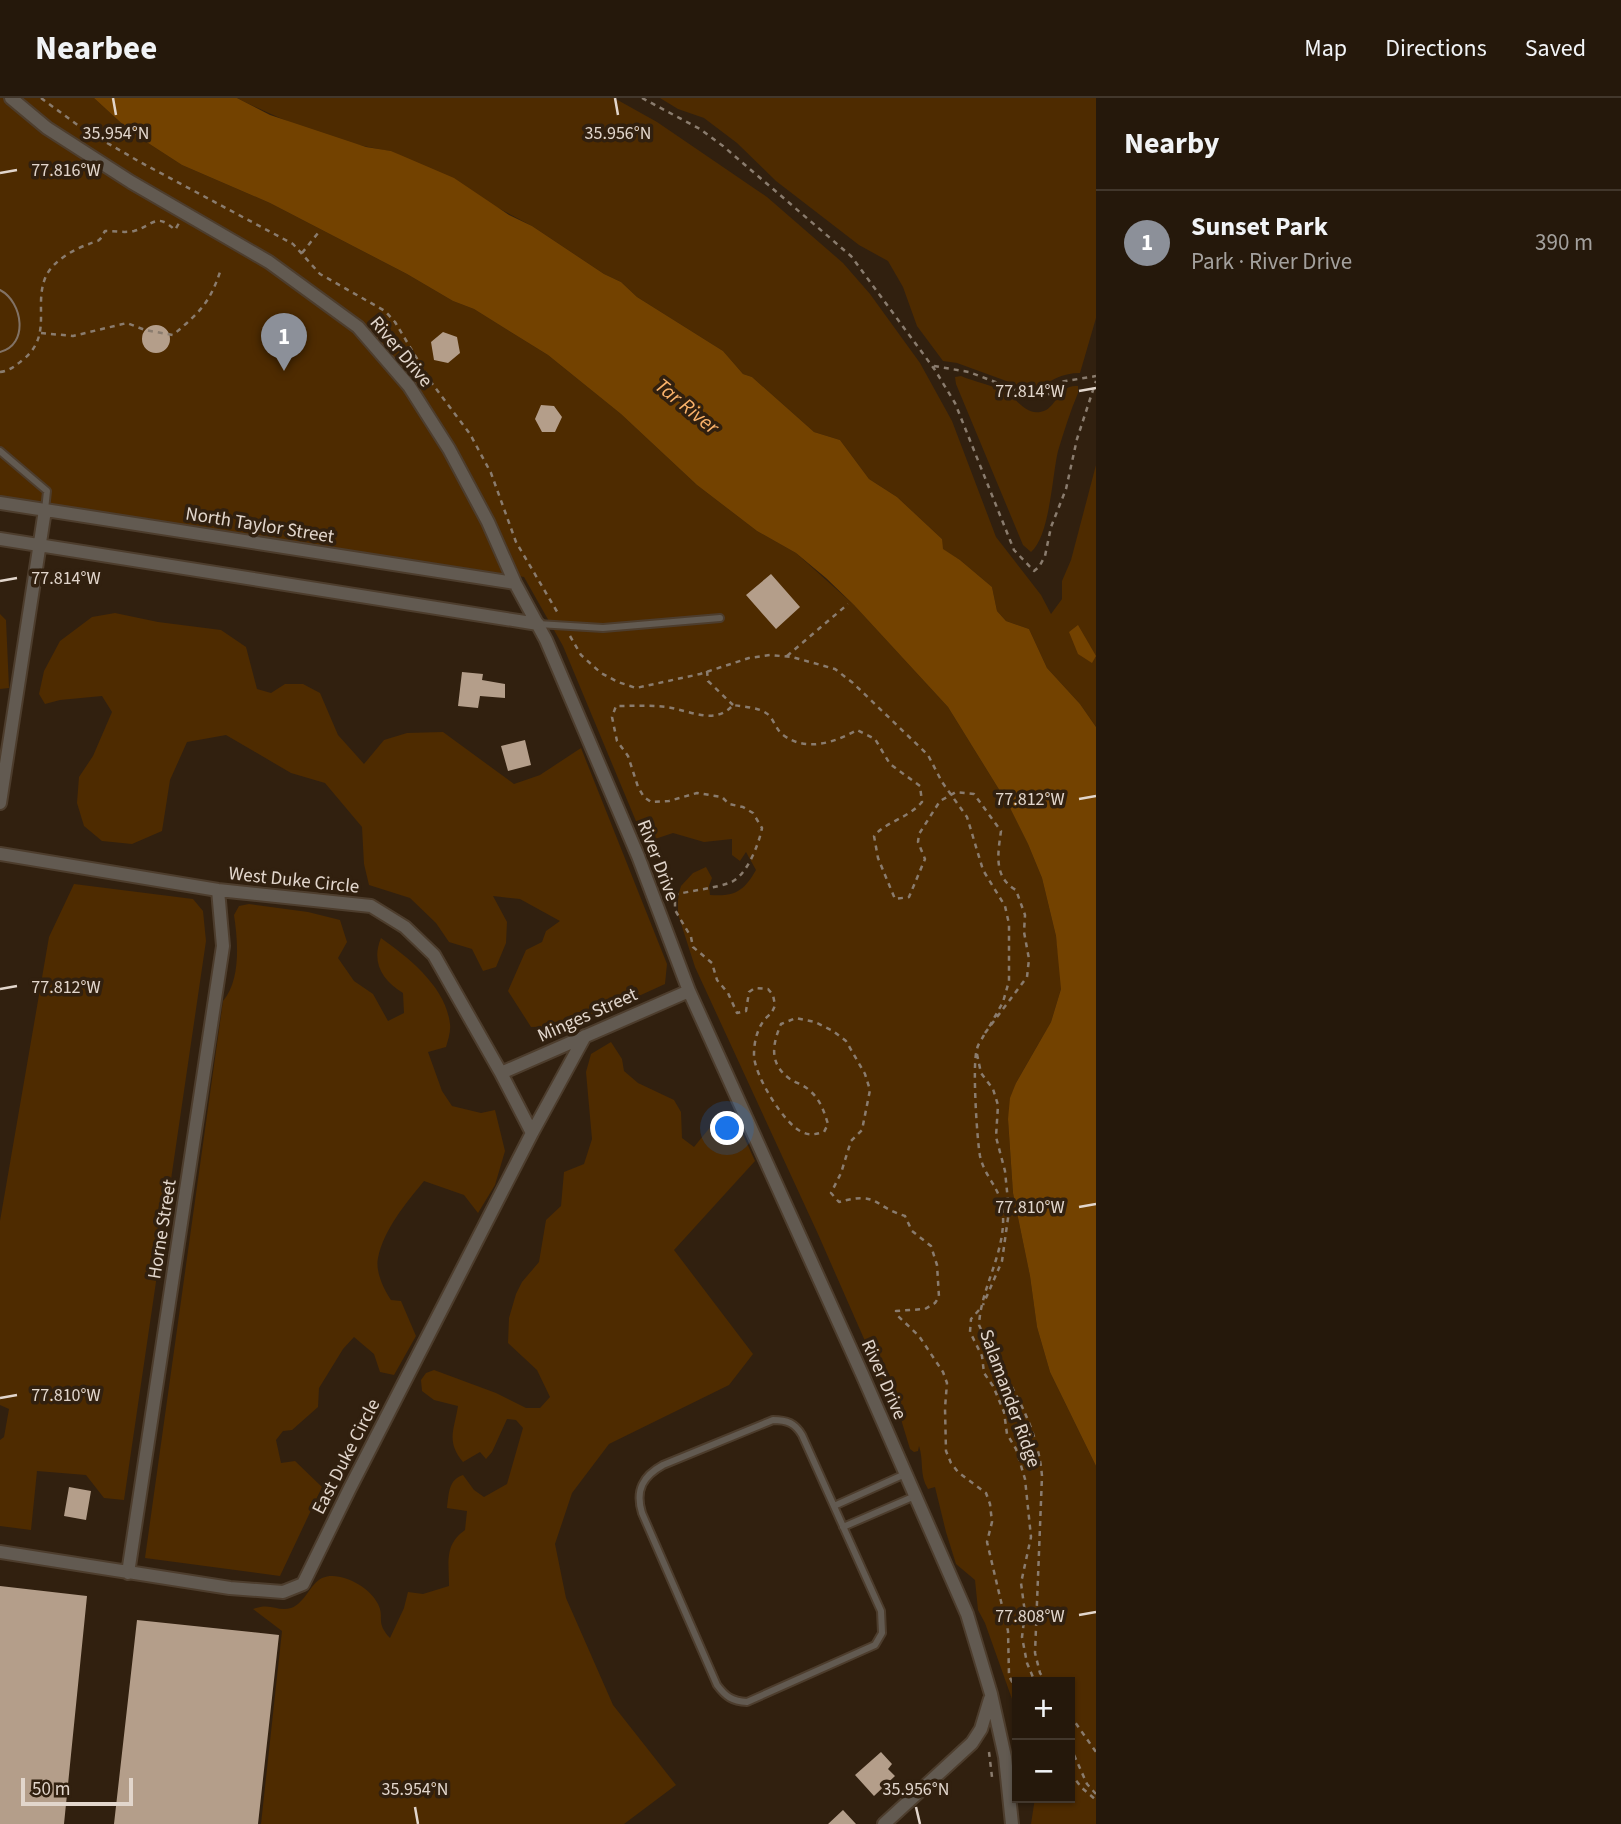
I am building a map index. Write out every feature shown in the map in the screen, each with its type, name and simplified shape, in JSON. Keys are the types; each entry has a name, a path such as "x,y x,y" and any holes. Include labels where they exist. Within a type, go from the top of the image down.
{"street":[{"name":"River Drive","path":"11,98 47,128 131,182 269,262 358,327 409,386 449,449 538,624 638,856 689,991 967,1614 991,1694 1004,1757 1012,1824"},
{"name":"North Taylor Street","path":"0,503 515,583"},
{"path":"0,803 45,510"},
{"path":"0,539 538,624"},
{"name":"West Duke Circle","path":"0,854 218,890 371,906 405,927 434,955 501,1073"},
{"name":"Horne Street","path":"128,1573 223,946 218,890"},
{"name":"Minges Street","path":"501,1073 689,991"},
{"name":"East Duke Circle","path":"0,1552 230,1588 283,1592 303,1584 532,1133 585,1037"},
{"path":"501,1073 532,1133"},
{"path":"884,1824 972,1743 981,1729 991,1694"}],"lane":[{"path":"0,451 47,491 45,510"},
{"path":"538,624 603,628 720,618"},
{"path":"773,1420 782,1420 797,1426 843,1527 881,1611 883,1623 879,1640 875,1645 747,1702 734,1702 724,1695 717,1685 642,1513 638,1501 639,1489 650,1472 663,1465 773,1420"},
{"path":"834,1506 906,1474"},
{"path":"843,1527 915,1496"}],"path":[{"path":"642,98 700,129 723,146 851,256 932,366 954,402 1014,550 1034,571 1045,556 1051,527 1066,489 1077,439 1096,379 1070,379 1060,382 1052,394 1037,398 969,372 932,366"},
{"path":"0,372 7,372 29,355 41,333 42,290 46,276 64,257 78,248 99,241 105,231 134,231 156,220 165,221 175,230"},
{"path":"302,253 318,233"},
{"path":"41,333 73,336 127,323 145,330 173,335 192,319 212,295 221,269"},
{"path":"787,657 848,604"},
{"path":"572,641 581,655 601,673 636,688 749,658 770,655 835,669 853,682 928,755 950,795 967,817 983,870 1005,906 1009,924 1009,981 1003,1002 976,1050 975,1077 981,1156 986,1172 999,1191 1003,1214 1002,1238 980,1309 979,1325 1026,1412 1041,1454 1035,1653 1043,1677"},
{"path":"707,671 708,681 733,705 759,709 769,715 781,734 799,743 823,744 857,730 876,738 891,764 920,786 922,802 912,814 878,831 874,836 878,858 895,898 909,897 925,859 918,842 919,834 940,801 956,792 974,794 1001,831 997,859 1001,875 1007,886 1016,890 1025,915 1024,932 1029,959 1027,977 985,1033"},
{"path":"733,705 728,711 712,716 668,707 616,706 612,718 617,741 628,756 644,797 651,802 669,801 697,793 722,797 729,804 743,807 753,813 762,828 756,851 732,883 675,895 675,910 691,937 693,947 712,963 717,979 728,993 737,1013 746,1011 749,992 755,988 768,989 773,995 775,1005 756,1035 753,1058 775,1107 800,1131 811,1135 824,1132 828,1124 823,1107 809,1090 778,1070 773,1056 774,1039 781,1024 796,1018 815,1022 846,1041 865,1074 870,1090 862,1130 851,1141 841,1173 831,1193 839,1202 865,1196 882,1203 888,1211 905,1216 912,1231 931,1246 937,1265 939,1297 925,1309 896,1311 919,1336 943,1372 947,1383 944,1408 946,1451 951,1463 958,1472 986,1493 990,1504 992,1522 987,1542 989,1559 1000,1589 1008,1630 1009,1676 1012,1682"},
{"name":"Salamander Ridge","path":"976,1050 981,1073 993,1089 998,1105 996,1137 1005,1171 1009,1211 1002,1261 987,1300 971,1319 970,1332 982,1356 984,1373 1004,1412 1007,1434 1016,1449 1025,1479 1031,1537 1021,1583 1025,1613 1022,1637 1033,1677"},
{"path":"1075,1722 1096,1752"},
{"path":"1075,1757 1087,1784 1096,1794"},
{"path":"1075,1779 1096,1800"}],"shaded area":[{"path":"0,98 94,98 131,132 182,165 270,203 407,274 453,301 474,309 548,355 621,414 697,485 757,531 796,553 854,605 948,707 1008,804 1028,844 1042,878 1056,936 1061,989 1051,1022 1016,1083 1008,1119 1013,1193 1030,1276 1037,1327 1050,1372 1096,1466 1096,1824 1031,1824 1034,1803 1075,1803 1075,1677 1012,1677 1012,1699 978,1610 975,1580 956,1564 935,1487 928,1489 923,1478 919,1446 918,1451 910,1449 897,1406 889,1403 872,1357 818,1234 695,967 678,914 681,886 693,873 706,867 712,878 710,895 732,894 743,888 756,870 746,852 740,861 732,855 732,839 704,842 673,833 652,840 643,838 563,646 524,577 0,496"},
{"path":"237,98 614,98 657,122 767,197 843,263 870,294 920,363 952,421 996,537 1041,595 1051,614 1062,599 1062,581 1071,560 1096,465 1096,727 1080,704 1047,668 1029,629 1006,621 997,611 992,587 960,560 942,549 942,539 897,497 869,479 840,440 814,432 752,377 743,374 723,351 532,226 391,151 312,131"},
{"path":"660,98 1096,98 1096,318 1080,373 1061,376 1034,391 957,363 943,361 917,326 903,287 888,261 859,245 776,181 737,143 704,118 678,109"},
{"path":"961,376 1002,390 1026,409 1035,412 1046,410 1066,389 1078,386 1058,451 1046,520 1031,552 1023,545 956,384 955,377"},
{"path":"115,613 221,630 246,647 257,689 271,693 285,684 303,684 320,693 338,735 364,764 384,740 407,733 443,732 514,784 540,775 581,748 667,964 665,984 573,1026 531,1027 508,991 526,950 542,942 546,931 560,921 520,899 493,896 507,922 506,943 496,967 483,971 472,949 449,942 436,923 410,898 369,885 364,864 362,827 325,783 291,773 226,735 187,742 170,780 162,831 132,844 102,841 84,826 77,803 79,777 93,756 112,712 102,696 45,704 39,694 44,671 60,641 92,617"},
{"path":"0,614 6,620 9,688 0,689"},
{"path":"74,884 193,899 203,911 206,941 124,1500 104,1498 86,1475 37,1471 31,1530 0,1526 0,1440 4,1437 9,1409 0,1405 0,1221 49,937"},
{"path":"249,904 308,912 340,920 347,942 338,958 354,981 373,994 388,1021 404,1013 403,993 389,982 380,970 377,955 381,938 414,964 434,986 447,1011 450,1027 446,1047 428,1052 442,1091 452,1106 481,1113 495,1110 505,1151 495,1185 478,1213 464,1195 424,1181 396,1217 385,1237 377,1263 379,1274 391,1300 401,1301 416,1336 394,1375 380,1372 374,1354 354,1337 343,1349 319,1388 318,1407 292,1430 283,1431 276,1440 281,1463 295,1461 322,1487 280,1576 145,1558 223,1001 233,982 235,971 237,936 234,915 239,906"},
{"path":"611,1042 622,1059 624,1071 638,1083 674,1100 681,1112 682,1138 694,1147 712,1125 723,1120 739,1126 755,1161 674,1250 753,1354 729,1385 609,1444 572,1493 555,1544 566,1598 613,1705 676,1785 624,1824 261,1824 282,1631 253,1609 265,1606 291,1608 322,1578 337,1576 362,1586 374,1598 380,1609 381,1624 390,1638 404,1608 408,1592 423,1594 449,1586 451,1548 465,1530 467,1511 447,1508 452,1484 463,1475 474,1490 484,1497 507,1484 523,1428 516,1420 507,1419 486,1459 480,1452 463,1462 453,1442 458,1406 434,1400 422,1391 421,1380 426,1373 434,1370 496,1393 526,1408 540,1408 550,1397 537,1370 508,1343 509,1318 522,1282 539,1262 546,1220 561,1206 564,1172 584,1164 592,1139 586,1072 591,1054"}],"water":[{"name":"Tar River","path":"94,98 237,98 270,115 366,147 391,151 454,178 509,215 532,226 604,274 621,282 637,297 723,351 743,374 752,377 814,432 840,440 869,479 897,497 942,539 943,549 992,587 997,611 1006,621 1029,629 1047,668 1080,704 1096,727 1096,1466 1050,1372 1037,1327 1030,1276 1013,1193 1008,1119 1010,1098 1051,1022 1061,989 1056,936 1042,878 1028,844 1008,804 948,707 826,578 796,553 757,531 697,485 621,414 548,355 474,309 453,301 407,274 270,203 182,165 131,132"},
{"path":"1078,625 1096,656 1092,663 1078,654 1069,632"}],"building":[{"path":"156,325 166,329 170,339 166,349 156,353 146,349 142,339 146,329"},
{"path":"443,332 457,337 460,353 448,363 434,360 431,342"},
{"path":"541,405 554,406 562,417 555,432 542,432 535,419"},
{"path":"771,574 800,607 776,629 746,595"},
{"path":"462,672 483,674 482,680 505,684 505,698 480,696 478,708 458,706"},
{"path":"525,740 531,765 508,771 501,746"},
{"path":"69,1487 91,1491 86,1520 64,1516"},
{"path":"0,1586 87,1596 64,1824 0,1824"},
{"path":"137,1620 279,1635 258,1824 114,1824"},
{"path":"881,1752 892,1764 888,1769 895,1776 874,1796 855,1775"},
{"path":"843,1810 856,1824 828,1824"}],"tram line":[{"path":"0,290 14,304 20,323 15,341 0,352"}],"place":[{"name":"Sunset Park","path":"284,371"}]}
